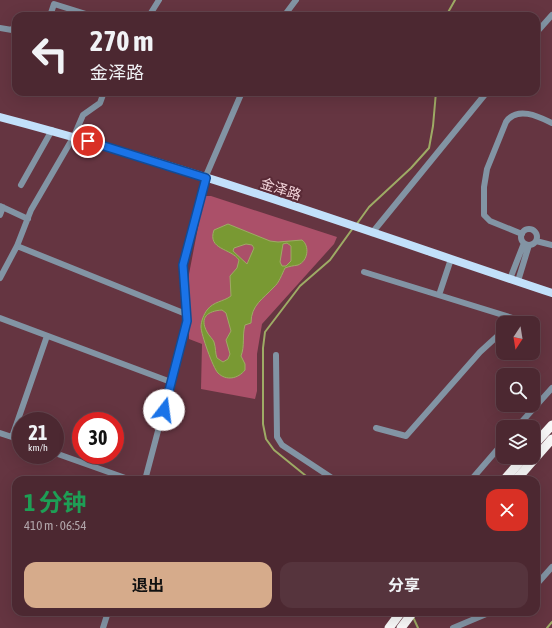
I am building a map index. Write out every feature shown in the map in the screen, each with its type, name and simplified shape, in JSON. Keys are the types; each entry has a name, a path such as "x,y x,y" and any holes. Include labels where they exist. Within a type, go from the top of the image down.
{"highway":[{"path":"540,438 552,425"},
{"path":"520,476 552,439"},
{"path":"507,476 518,464"},
{"path":"389,628 398,616"},
{"path":"403,626 410,616"}],"main road":[{"name":"金泽路","path":"0,117 74,136 552,292"}],"street":[{"path":"152,12 159,0"},
{"path":"287,12 296,0"},
{"path":"51,12 54,4 80,12"},
{"path":"540,28 552,15"},
{"path":"0,28 12,30"},
{"path":"0,278 28,219 74,136 83,115 100,103 103,96"},
{"path":"146,476 187,321 183,265 206,178 240,96"},
{"path":"372,233 483,96"},
{"path":"522,234 490,221 484,215 484,187 486,169 506,122 511,116 518,113 525,113 552,123"},
{"path":"21,185 52,130"},
{"path":"0,215 2,207 28,219"},
{"path":"522,234 529,230 534,231 536,241"},
{"path":"522,234 522,239 527,244"},
{"path":"527,244 536,241 552,245"},
{"path":"514,280 527,244"},
{"path":"16,246 186,314"},
{"path":"439,295 451,259"},
{"path":"364,272 506,316"},
{"path":"0,318 171,382"},
{"path":"21,412 47,336"},
{"path":"376,428 406,436 480,352 496,337"},
{"path":"276,355 277,436 282,445 329,476"},
{"path":"523,420 552,388"},
{"path":"0,433 12,437"},
{"path":"474,476 496,451"},
{"path":"64,456 120,476"},
{"path":"540,580 552,567"},
{"path":"103,628 107,616"},
{"path":"453,628 482,616"}],"shaded area":[{"path":"204,196 211,196 337,237 334,244 262,324 257,354 257,391 255,399 201,389 202,344 189,339 189,274"},
{"path":"228,224 270,241 278,242 302,240 307,249 304,260 298,265 285,268 276,285 255,307 251,323 245,325 244,329 241,356 245,364 245,370 232,378 221,376 216,370 208,351 201,327 207,310 216,303 231,296 230,276 237,268 239,260 231,253 217,245 213,237 214,230","holes":["287,243 291,246 291,261 286,266 282,266 280,262 283,244","246,244 252,245 254,248 247,264 233,251 234,248","222,310 226,313 231,331 226,340 230,354 228,359 223,362 217,358 214,342 207,332 204,322 209,313"]}],"waterway":[{"path":"448,12 455,0"},
{"path":"356,225 369,207 411,168 429,148 436,96"},
{"path":"306,476 274,450 266,439 263,424 263,348 265,332 300,286 330,260 353,228"},
{"path":"413,617 418,628"},
{"path":"547,628 552,622"}],"route":[{"path":"88,141 206,178 183,265 187,321 164,410"}]}
